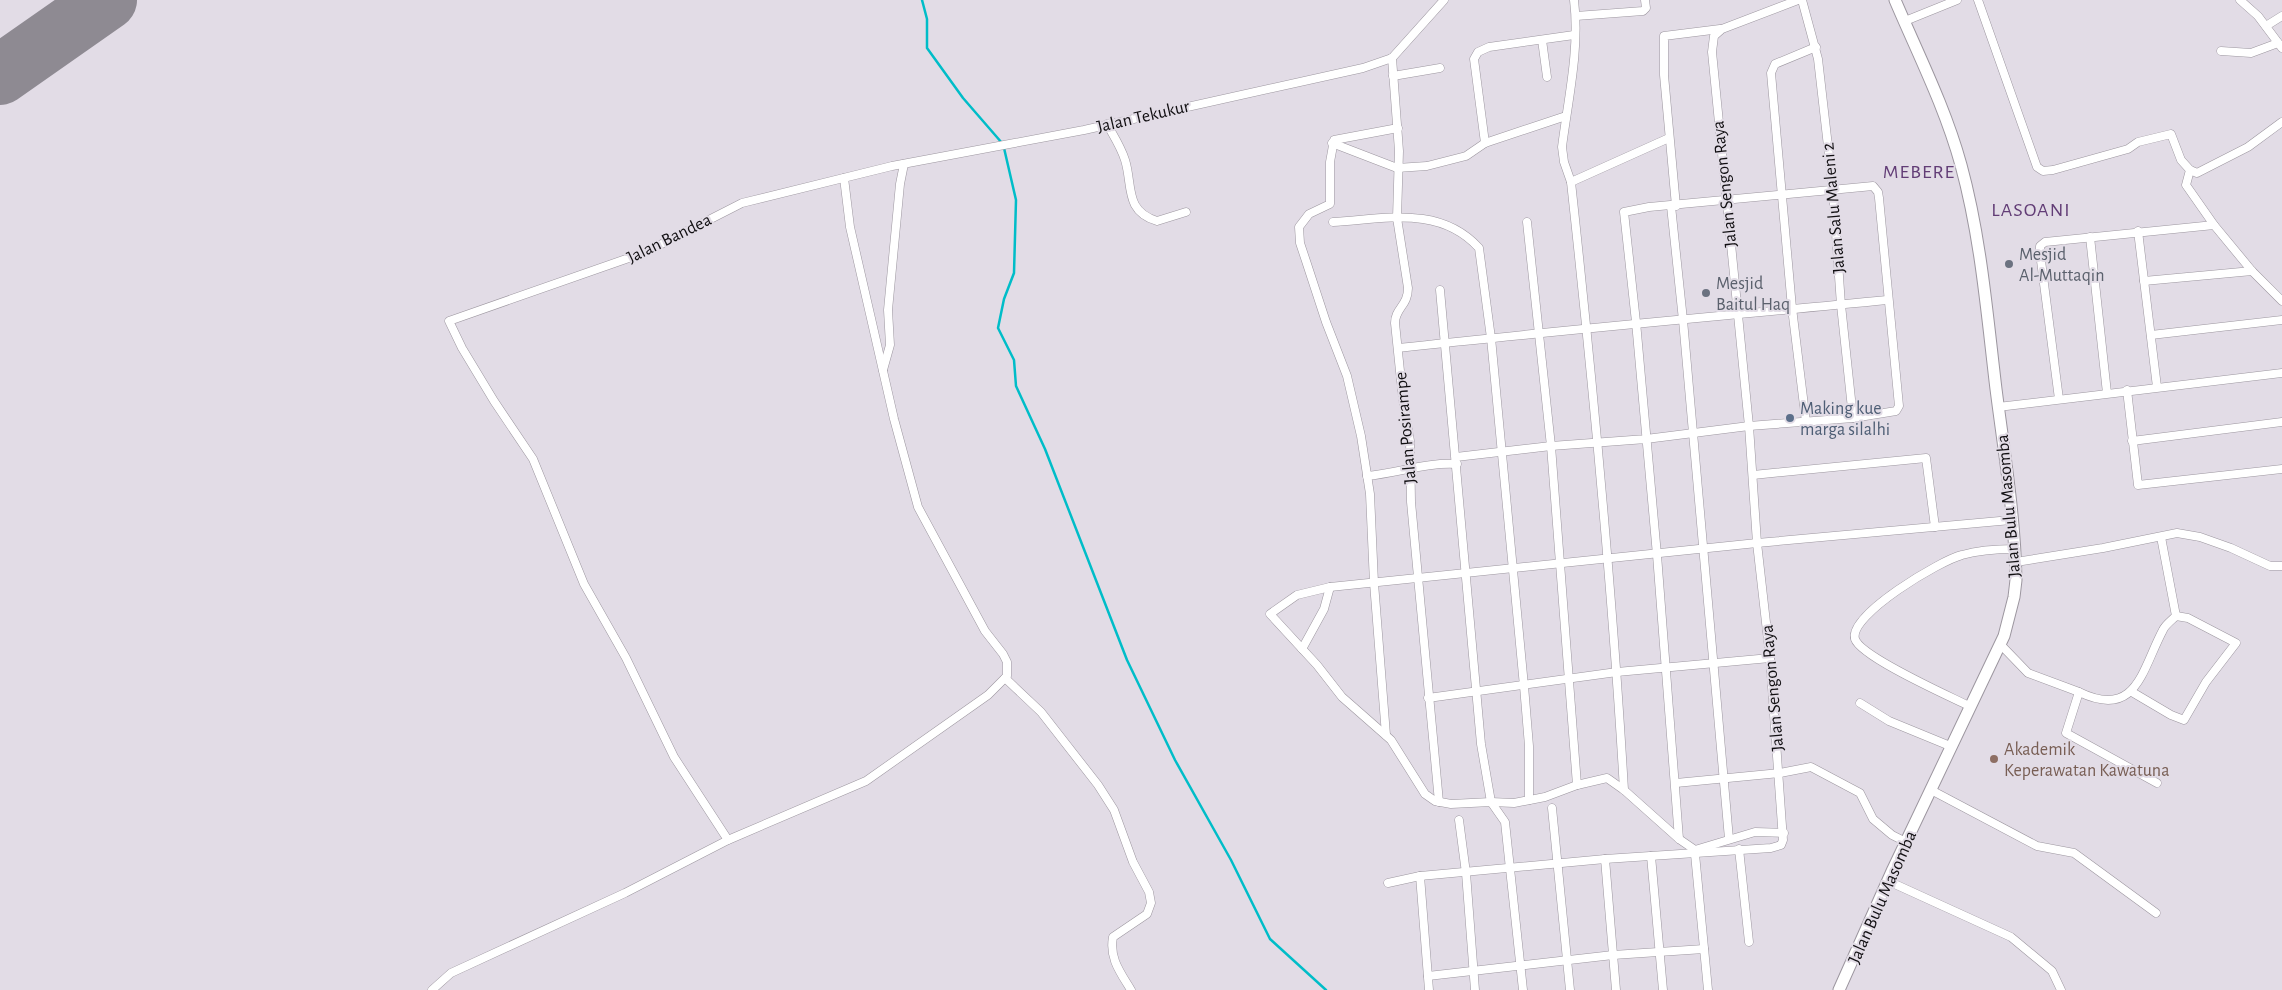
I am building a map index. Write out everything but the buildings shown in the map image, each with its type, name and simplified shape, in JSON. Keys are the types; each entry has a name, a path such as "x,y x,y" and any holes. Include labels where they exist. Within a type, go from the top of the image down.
{"street":[{"path":"1392,58 1444,0"},
{"path":"1574,0 1576,16 1562,147 1564,162 1571,182 1598,443 1609,560 1624,790"},
{"path":"1576,16 1643,11 1646,8 1645,0"},
{"path":"1729,838 1722,780 1673,206 1664,75 1664,35 1722,29 1785,2 1798,0"},
{"name":"Jalan Salu Maleni 2","path":"1802,0 1816,47 1833,190 1841,305 1853,418"},
{"name":"Jalan Bulu Masomba","path":"1839,990 1950,746 2000,644 2008,623 2014,597 2016,562 1978,240 1970,199 1942,109 1895,0"},
{"path":"1905,21 1957,0"},
{"path":"1978,0 2037,167 2044,171 2128,149 2138,142 2170,134 2182,160 2190,170 2197,173 2248,147 2282,122"},
{"path":"2220,51 2252,54 2280,46 2266,26 2240,0"},
{"path":"2266,26 2282,16"},
{"name":"Jalan Sengon Raya","path":"1722,29 1714,36 1712,52 1749,426 1757,543 1770,658 1784,833"},
{"path":"1485,143 1474,59 1476,54 1489,47 1574,35"},
{"path":"1542,40 1547,76"},
{"path":"1806,422 1792,308 1771,80 1772,68 1775,64 1816,47"},
{"name":"Jalan Posirampe","path":"1392,58 1398,128 1397,218 1408,288 1404,305 1395,316 1412,468 1411,502 1439,802"},
{"name":"Jalan Tekukur","path":"892,166 1107,124 1363,68 1392,58"},
{"path":"1393,76 1440,68"},
{"path":"1332,143 1397,168 1427,166 1466,156 1485,143 1566,116"},
{"path":"1107,124 1125,160 1131,198 1143,215 1157,221 1186,212"},
{"path":"1386,735 1367,476 1356,409 1349,383 1326,322 1299,234 1301,224 1309,214 1330,204 1332,143 1336,139 1398,128"},
{"path":"1571,182 1669,138"},
{"path":"883,371 890,345 889,304 900,184 904,164"},
{"name":"Jalan Bandea","path":"728,840 674,757 626,658 584,584 533,459 494,401 462,348 449,321 646,252 680,237 736,205 892,166"},
{"path":"2190,170 2186,185 2214,225 2252,271 2282,301"},
{"path":"432,990 451,974 625,893 728,840 866,781 988,695 1005,678 1008,670 1003,654 985,631 918,507 883,371 850,227 844,178"},
{"path":"1367,476 1502,452 1551,446 1646,439 1749,426 1853,418 1896,411 1898,408 1878,192 1873,186 1624,212 1636,322 1646,439 1657,555 1679,839"},
{"path":"1333,222 1397,218 1436,220 1457,229 1479,248 1491,338 1524,686 1529,746 1529,800"},
{"path":"1528,222 1562,564 1577,785"},
{"path":"2059,399 2039,248 2045,242 2138,231 2214,225"},
{"path":"2138,231 2157,387"},
{"path":"2090,238 2107,393"},
{"path":"2144,281 2197,278 2252,271"},
{"path":"1440,290 1457,460 1480,744 1491,802 1505,822 1523,990"},
{"path":"1398,348 1587,329 1636,322 1683,320 1888,300"},
{"path":"2151,335 2282,320"},
{"path":"1998,407 2127,390 2282,374"},
{"path":"2127,390 2139,485 2282,469"},
{"path":"2132,441 2282,422"},
{"path":"1753,475 1926,458 1935,527"},
{"path":"1388,883 1420,876 1511,869 1558,863 1776,847 1781,845 1784,833 1755,832 1729,838 1695,850 1679,839 1624,790 1606,778 1577,785 1545,797 1514,803 1491,802 1468,805 1439,802 1425,794 1400,752 1386,735 1342,698 1330,680 1270,614 1296,595 1330,587 1609,560 1757,543 2011,520"},
{"path":"2016,562 2177,533 2194,536 2231,548 2270,566 2282,566"},
{"path":"2161,537 2176,616"},
{"path":"1969,706 1889,666 1859,644 1855,638 1855,633 1874,608 1928,570 1961,555 2015,549"},
{"path":"1302,648 1324,609 1330,587"},
{"path":"2000,644 2024,670 2090,697 2112,700 2120,699 2132,692 2163,630 2176,616"},
{"path":"2132,692 2171,715 2184,720 2188,718 2206,682 2226,653 2236,643 2188,618 2176,616"},
{"path":"1428,698 1617,672 1770,658"},
{"path":"1005,678 1041,712 1098,785 1114,810 1133,862 1149,892 1151,903 1147,914 1113,937 1111,949 1115,964 1131,990"},
{"path":"2079,692 2066,733 2157,783"},
{"path":"1860,703 1889,721 1950,746"},
{"path":"1676,783 1722,780 1811,767 1860,793 1873,819 1892,835 1906,842"},
{"path":"1931,790 2037,846 2074,853 2156,913"},
{"path":"1552,808 1570,990"},
{"path":"1459,820 1466,873 1475,990"},
{"path":"1739,849 1749,942"},
{"path":"1695,854 1708,990"},
{"path":"1651,856 1663,990"},
{"path":"1605,859 1616,990"},
{"path":"1420,876 1429,990"},
{"path":"1888,881 2011,937 2052,971 2061,990"},
{"path":"1428,976 1613,955 1704,949"}],"waterway":[{"path":"922,0 927,19 927,48 963,98 1002,143"},
{"path":"1004,148 1016,200 1014,273 1004,299 998,328 1014,360 1016,386 1045,449 1127,660 1175,760 1231,860 1270,939 1326,990"}],"runway":[{"path":"0,75 107,0"}],"place":[{"name":"Mesjid Al-Muttaqin","path":"2009,264"},
{"name":"Mesjid Baitul Haq","path":"1706,293"},
{"name":"Making kue marga silalhi","path":"1790,418"},
{"name":"Akademik Keperawatan Kawatuna","path":"1994,759"}],"district":[{"name":"MEBERE","path":"1919,171"},
{"name":"LASOANI","path":"2031,209"}]}
